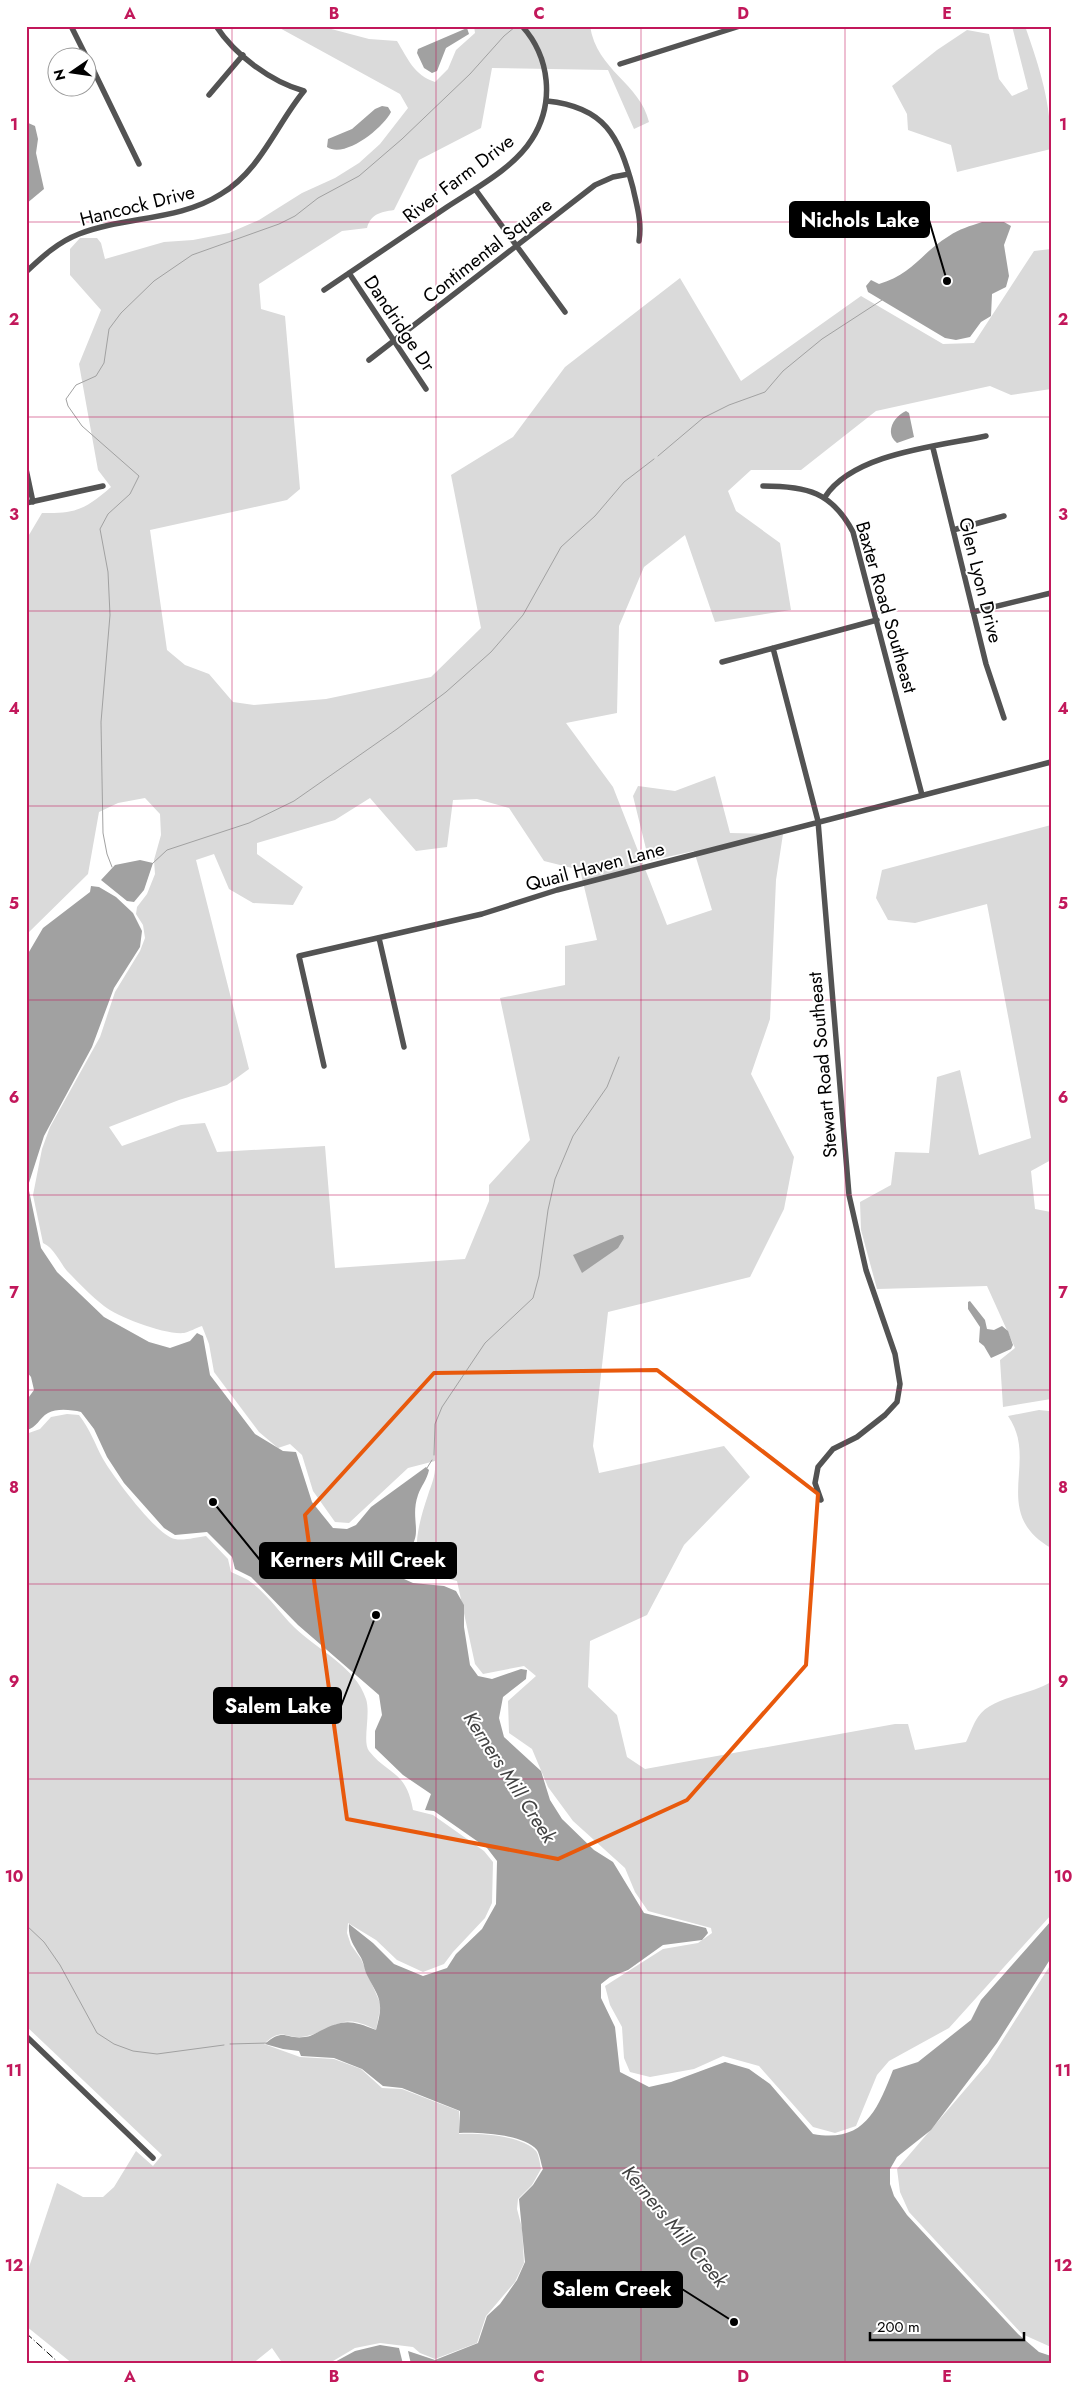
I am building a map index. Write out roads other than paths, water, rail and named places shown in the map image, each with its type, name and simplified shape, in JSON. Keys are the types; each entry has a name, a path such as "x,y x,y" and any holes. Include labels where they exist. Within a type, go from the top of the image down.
{"street":[{"path":"71,26 82,48"},
{"path":"209,95 243,56 216,26"},
{"name":"River Farm Drive","path":"324,290 474,189 515,159 524,149 540,124 547,101 547,87 539,50 522,26"},
{"path":"620,64 740,26"},
{"name":"Hancock Drive","path":"26,272 55,247 78,234 193,208 222,193 251,168 304,91 277,78 243,56"},
{"path":"98,80 139,164"},
{"path":"547,101 575,106 599,120 615,137 621,148 642,224 639,240"},
{"name":"Contimental Square","path":"369,360 595,185 629,174"},
{"path":"474,189 565,312"},
{"name":"Dandridge Dr","path":"349,274 426,389"},
{"path":"825,496 848,475 887,457 986,436"},
{"name":"Glen Lyon Drive","path":"933,448 986,664 1004,718"},
{"path":"26,469 33,502"},
{"path":"26,503 103,486"},
{"name":"Baxter Road Southeast","path":"763,486 792,486 825,496 845,517 853,532 922,796"},
{"path":"953,530 1004,516"},
{"path":"973,612 1051,593"},
{"path":"722,662 877,620"},
{"name":"Stewart Road Southeast","path":"773,648 818,821 849,1195 866,1270 894,1354 900,1384 897,1402 885,1415 857,1437 833,1449 818,1467 816,1483 821,1500"},
{"path":"818,821 1051,762"},
{"name":"Quail Haven Lane","path":"324,1066 299,956 482,914 557,890 818,821"},
{"path":"379,938 404,1047"},
{"path":"26,2036 153,2158"}],"water":[{"path":"467,28 469,34 446,48 437,71 432,73 424,68 417,53 418,49"},
{"path":"382,106 388,107 391,112 380,126 363,140 343,149 335,150 327,147 328,139 352,129 375,109"},
{"path":"26,122 35,126 38,139 36,153 44,189 26,204"},
{"path":"982,222 1004,222 1011,226 1004,245 1009,276 1006,287 992,294 991,316 981,322 970,337 956,340 945,338 868,292 866,286 871,280 879,284 891,280 909,269 940,242 965,228"},
{"path":"906,411 909,413 914,437 897,443 891,434 892,425"},
{"path":"140,860 153,863 144,890 134,902 127,901 101,880 115,865"},
{"path":"91,886 99,887 116,897 133,913 142,931 140,947 114,988 92,1047 44,1136 28,1186 41,1248 57,1272 104,1317 149,1342 170,1348 190,1341 197,1333 203,1336 210,1375 255,1434 283,1451 296,1452 312,1502 333,1528 347,1529 356,1525 371,1507 426,1467 429,1470 418,1495 415,1514 415,1537 412,1545 396,1560 395,1575 413,1583 444,1586 456,1591 464,1605 464,1627 470,1665 478,1676 492,1679 521,1669 527,1670 526,1679 503,1697 499,1718 504,1737 541,1771 550,1800 562,1819 594,1850 613,1862 644,1913 706,1928 708,1933 702,1940 663,1945 628,1970 610,1977 601,1984 601,1998 615,2027 620,2072 649,2087 671,2082 725,2062 749,2069 770,2084 813,2134 830,2136 845,2134 857,2129 874,2111 893,2070 918,2062 971,2020 981,2000 1051,1921 1051,1958 997,2043 931,2130 897,2157 890,2169 890,2184 894,2196 907,2215 1018,2334 1039,2352 1051,2356 1051,2364 411,2364 408,2351 435,2360 478,2343 487,2316 500,2304 517,2280 525,2262 519,2199 533,2185 543,2169 538,2152 531,2145 512,2137 459,2133 460,2111 402,2088 383,2086 362,2069 334,2058 301,2056 299,2051 265,2044 277,2036 307,2037 335,2024 348,2022 376,2030 380,2013 379,2001 361,1958 351,1941 349,1924 373,1943 394,1964 423,1976 447,1968 456,1954 482,1929 496,1904 497,1861 487,1848 434,1811 425,1810 431,1794 403,1775 375,1748 375,1731 382,1715 379,1695 298,1625 251,1577 235,1569 232,1557 207,1532 175,1535 164,1528 124,1483 107,1457 94,1429 81,1412 52,1411 33,1427 26,1430 26,1401 34,1390 31,1377 26,1371 26,957 43,928 90,892"},
{"path":"623,1235 624,1238 618,1248 582,1273 573,1255"},
{"path":"970,1301 985,1320 987,1329 994,1330 1002,1326 1008,1331 1013,1345 1011,1349 991,1358 984,1346 979,1342 980,1327 968,1309 968,1302"},
{"path":"380,2345 399,2348 403,2364 331,2364 355,2351"}],"waterway":[{"path":"112,867 107,854 103,833 101,722 110,615 108,572 100,529 108,514 130,494 139,476 82,426 68,406 66,399 76,385 96,376 104,363 109,329 121,313 154,281 192,255 279,224 295,216 318,198 359,176 402,139 470,74 504,36 515,27"},
{"path":"658,456 703,418 729,405 765,392 783,371 822,339 882,300"},
{"path":"152,864 167,850 249,823 294,801 397,729 446,692 491,652 523,615 561,547 595,516 624,482 654,459"},
{"path":"434,1455 435,1424 442,1407 485,1343 533,1298 539,1276 548,1210 555,1179 573,1136 607,1087 619,1057"},
{"path":"427,1468 432,1460"},
{"path":"26,1925 44,1942 60,1965 97,2033 114,2044 133,2051 157,2054 224,2045"},
{"path":"230,2044 268,2043"}],"railway":[{"path":"26,2333 60,2364"}],"place":[{"name":"Nichols Lake","path":"947,281"},
{"name":"Kerners Mill Creek","path":"213,1502"},
{"name":"Salem Lake","path":"376,1615"},
{"name":"Salem Creek","path":"734,2322"}]}
